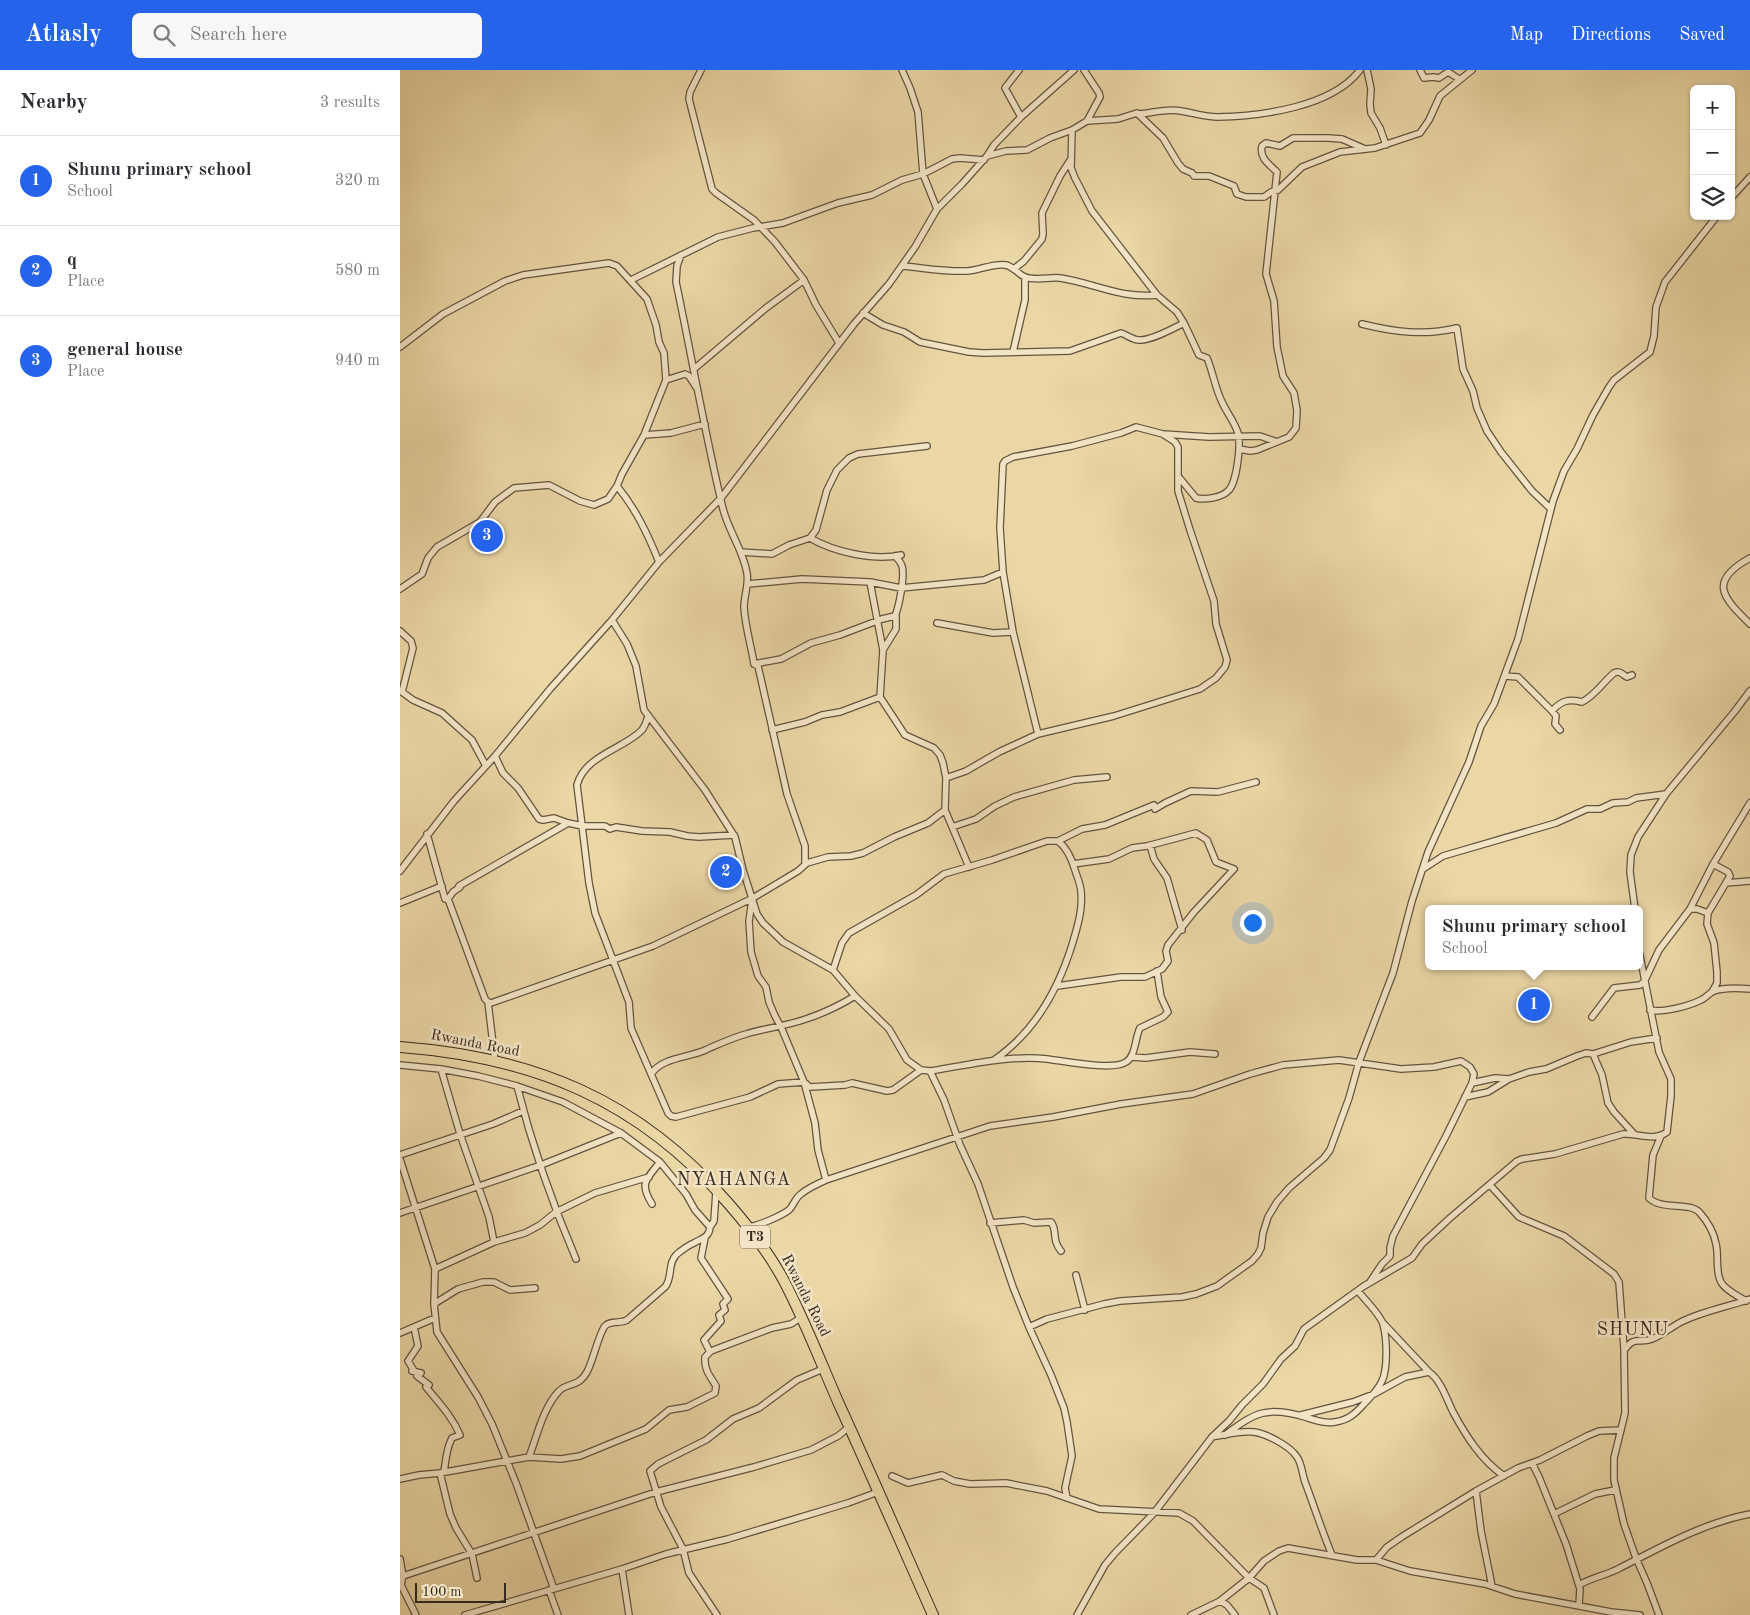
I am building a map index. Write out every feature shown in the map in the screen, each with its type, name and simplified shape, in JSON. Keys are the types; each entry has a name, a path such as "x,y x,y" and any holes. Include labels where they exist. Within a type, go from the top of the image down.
{"highway":[{"name":"Rwanda Road","path":"400,1047 435,1050 496,1060 537,1072 589,1093 610,1104 660,1137 685,1158 716,1189 748,1227 784,1280 933,1615"}],"street":[{"path":"701,70 690,92 689,100 710,184 716,193 761,227 804,280 816,305 839,343"},
{"path":"902,70 918,112 923,174 937,209"},
{"path":"1019,70 1005,88 1021,117"},
{"path":"400,870 454,801 612,620 659,562 721,498 839,343 903,266 937,209 1021,117 1074,70"},
{"path":"1084,70 1100,94 1100,99 1087,121"},
{"path":"631,280 714,238 743,230 787,222 838,203 872,195 902,180 923,174 952,159 985,158 1006,151 1027,150 1050,138 1072,130 1087,121 1114,119 1132,114 1171,110 1218,117 1271,113 1310,102 1339,89 1353,79 1360,70"},
{"path":"1367,70 1371,89 1371,113 1380,128 1386,145"},
{"path":"1420,70 1424,78 1439,78 1448,72 1459,80"},
{"path":"1139,114 1163,138 1178,163 1194,176 1209,176 1234,186 1237,194 1246,197 1264,197 1278,190 1302,167 1340,152 1366,150 1386,145 1422,131 1440,96 1472,70"},
{"path":"1072,130 1071,168 1074,178 1092,211 1157,295 1177,312 1184,322 1199,355 1206,358 1221,401 1233,420 1238,436 1239,449 1235,477 1231,488 1224,494 1198,499 1194,497 1178,476"},
{"path":"1239,449 1254,450 1289,437 1294,432 1297,414 1294,394 1283,376 1277,347 1274,301 1266,274 1277,172 1263,158 1261,149 1265,144 1280,146 1296,138 1342,139 1366,150"},
{"path":"1015,268 1024,261 1042,239 1042,213 1060,176 1071,159"},
{"path":"1735,193 1750,176"},
{"path":"1029,1328 1047,1319 1120,1301 1182,1297 1217,1286 1252,1261 1261,1248 1262,1233 1277,1202 1289,1188 1324,1158 1330,1150 1349,1098 1359,1062 1393,973 1412,901 1423,869 1471,756 1481,726 1494,704 1505,676 1522,621 1551,509 1564,471 1593,415 1614,380 1650,352 1654,336 1656,307 1665,282 1714,220"},
{"path":"681,255 677,266 676,282 697,388 721,498 729,526 741,552 747,572 748,584 744,609 754,664 758,666 788,800 805,846 805,864"},
{"path":"400,347 443,314 505,281 520,276 605,262 614,265 631,280 646,299 664,353 666,380 644,435 622,474 618,486 608,499 594,505 580,501 549,485 514,488 495,502 477,524 437,547 428,558 422,574 400,589"},
{"path":"903,266 956,271 982,269 1000,264 1015,268 1025,277 1074,280 1125,295 1157,295"},
{"path":"1013,352 1025,300 1025,277"},
{"path":"694,369 766,308 804,280"},
{"path":"863,313 883,325 904,332 920,342 969,352 1070,351 1121,333 1137,340 1144,340 1170,330 1184,322"},
{"path":"1362,324 1399,333 1438,332 1457,328 1463,369 1487,431 1532,491 1551,509"},
{"path":"666,380 685,374 689,376 697,388"},
{"path":"644,435 671,433 706,424"},
{"path":"1038,734 1013,632 1003,572 1000,511 1003,464 1005,461 1013,457 1103,438 1136,427 1163,434 1209,437 1260,436 1277,442"},
{"path":"946,778 966,771 999,752 1038,734 1114,716 1200,689 1216,678 1225,667 1227,660 1216,624 1214,601 1178,491 1178,447 1175,442 1163,434"},
{"path":"741,552 772,554 787,546 810,538 816,530 834,476 848,458 864,454 927,446"},
{"path":"618,486 648,534 659,562"},
{"path":"810,538 818,543 860,555 898,556 902,567 896,629 883,650"},
{"path":"1750,558 1732,571 1723,586 1723,592 1750,624"},
{"path":"748,584 802,579 870,582 901,588 984,580 1003,572"},
{"path":"870,582 883,650 880,697 905,735 934,748 943,763 946,778 945,810 968,866"},
{"path":"754,664 781,659 811,643 896,615"},
{"path":"612,620 627,644 636,666 644,710 705,790 734,835 743,870 760,918 778,938 834,970 855,996 888,1029 907,1060 921,1070 930,1071 993,1061 1045,1059 1075,1063 1123,1064 1131,1057 1140,1028 1163,1017 1168,1012 1161,998 1157,972"},
{"path":"937,623 993,633 1013,632"},
{"path":"400,631 411,642 413,648 402,692 413,700 442,713 472,740 486,766"},
{"path":"1552,711 1567,700 1572,699 1582,702 1587,699 1597,692 1618,671 1627,677 1632,676"},
{"path":"1505,676 1518,677 1556,716 1555,724 1560,730"},
{"path":"1634,905 1630,872 1633,846 1666,794 1735,711 1750,690"},
{"path":"772,730 805,722 822,715 840,712 880,697"},
{"path":"648,716 642,730 597,758 580,777 577,785 589,883 595,913 629,1002 631,1028 668,1113 676,1117 750,1096 778,1084 804,1082 810,1087 818,1088 852,1083 887,1091 893,1090 921,1070"},
{"path":"495,756 503,772 518,788 539,819 554,818 583,826 605,826 610,829 616,827 642,831 670,832 699,838 734,835"},
{"path":"952,827 976,819 995,806 1014,797 1074,780 1107,777"},
{"path":"834,970 842,943 849,933 916,895 940,876 1047,841 1058,840 1082,829 1105,825 1154,804 1155,809 1192,791 1218,792 1256,782"},
{"path":"1423,869 1443,856 1556,823 1587,809 1600,809 1611,803 1628,802 1666,794"},
{"path":"1592,1018 1614,988 1640,985 1644,982 1659,950 1690,909 1713,864 1750,803"},
{"path":"488,1002 496,1002 653,946 753,898 798,871 805,864 828,857 851,856 863,853 894,837 928,823 945,810"},
{"path":"448,899 453,892 460,888 459,886 568,823"},
{"path":"1057,986 1121,977 1145,977 1157,972 1166,964 1168,946 1194,912 1234,870 1216,862 1207,840 1199,834 1192,833 1132,848 1109,859 1073,864"},
{"path":"427,834 445,899 448,899 485,999 488,1002 496,1060"},
{"path":"993,1061 1006,1052 1036,1022 1057,986 1078,925 1081,889 1073,864 1064,846 1058,840"},
{"path":"1150,845 1154,859 1167,878 1182,930"},
{"path":"1712,992 1716,983 1717,972 1714,943 1707,924 1708,913 1730,876 1729,873 1713,864"},
{"path":"1726,883 1750,882"},
{"path":"400,903 442,886"},
{"path":"753,898 749,921 751,952 758,976 766,987 771,1008 781,1026 804,1082 815,1123 818,1150 826,1180"},
{"path":"1690,909 1708,913"},
{"path":"1642,970 1659,1052 1670,1074 1672,1085 1668,1130 1661,1136 1653,1156 1649,1198 1659,1205 1675,1205 1698,1211 1715,1239 1720,1281 1725,1287 1748,1300"},
{"path":"1650,1010 1662,1012 1697,1002 1712,992 1732,988 1750,989"},
{"path":"651,1074 660,1064 702,1051 746,1034 781,1026 835,1008 855,996"},
{"path":"1465,1098 1488,1092 1509,1079 1529,1072 1546,1069 1586,1053 1593,1054 1631,1042 1656,1038"},
{"path":"1131,1057 1146,1058 1190,1052 1214,1054"},
{"path":"1593,1054 1602,1075 1608,1103 1634,1134"},
{"path":"748,1227 755,1226 784,1213 791,1208 794,1200 802,1193 826,1180 990,1126 1192,1094 1283,1065 1325,1060 1359,1062 1401,1069 1434,1067 1461,1061 1470,1067 1474,1074 1472,1083 1393,1236 1390,1256 1370,1282"},
{"path":"400,1065 441,1069 478,1076 517,1086 563,1102 621,1133 660,1162 686,1194 695,1210 710,1227"},
{"path":"441,1069 460,1134 491,1223 494,1242"},
{"path":"930,1071 944,1100 978,1184 990,1223 1029,1328 1051,1375 1067,1422 1072,1456 1065,1488 1067,1498"},
{"path":"1472,1083 1495,1078 1509,1079"},
{"path":"517,1086 523,1112 556,1212 576,1259"},
{"path":"400,1155 523,1112"},
{"path":"400,1213 541,1165 621,1133"},
{"path":"1077,1615 1105,1565 1115,1552 1154,1513 1212,1437 1263,1384 1284,1355 1295,1346 1304,1329 1370,1282 1412,1258 1422,1244 1450,1218 1511,1165 1522,1159 1555,1154 1623,1134 1646,1137 1661,1136"},
{"path":"400,1159 435,1269 434,1304 436,1332 478,1397 507,1461 534,1533 558,1615"},
{"path":"652,1204 644,1189 648,1177 660,1162"},
{"path":"435,1269 494,1242 525,1233 556,1212 604,1189 648,1177"},
{"path":"1490,1185 1520,1217 1564,1236 1614,1274 1621,1287 1625,1413 1613,1470 1616,1490 1636,1558 1659,1615"},
{"path":"710,1352 704,1340 721,1321 720,1315 725,1310 723,1304 728,1299 701,1258 705,1238 715,1216 716,1189"},
{"path":"990,1223 1024,1220 1034,1223 1051,1222 1054,1225 1055,1243 1061,1252"},
{"path":"529,1457 551,1402 559,1390 576,1384 584,1377 604,1328 610,1323 627,1320 665,1287 674,1258 693,1243 705,1238"},
{"path":"1076,1275 1085,1310"},
{"path":"434,1304 458,1289 483,1282 494,1282 510,1290 535,1288"},
{"path":"1358,1291 1383,1323 1433,1375 1460,1425 1478,1451 1489,1464 1504,1476"},
{"path":"1624,1349 1631,1342 1650,1340 1693,1316 1722,1306 1748,1300"},
{"path":"400,1479 529,1457 561,1459 580,1456 646,1429 669,1410 686,1407 715,1394 716,1386 707,1374 705,1361 705,1357 710,1352 766,1330 791,1324 802,1317"},
{"path":"400,1333 435,1318"},
{"path":"1225,1435 1250,1417 1262,1412 1280,1411 1325,1422 1342,1421 1352,1416 1374,1394 1383,1380 1386,1368 1386,1349 1383,1323"},
{"path":"414,1327 418,1346 408,1361 413,1369 412,1371 421,1373 417,1376 429,1386 426,1387 459,1429 460,1435 452,1438 450,1442 442,1473 453,1521 472,1554 477,1578"},
{"path":"717,1615 689,1573 683,1550 665,1516 650,1471 653,1467 706,1440 733,1419 754,1412 797,1380 824,1369"},
{"path":"1300,1416 1352,1402 1374,1394 1405,1377 1429,1372"},
{"path":"403,1576 656,1492 754,1467 811,1450 838,1436 849,1427"},
{"path":"1376,1560 1393,1542 1504,1476 1599,1431 1621,1430"},
{"path":"1212,1437 1255,1432 1292,1450 1299,1460 1332,1555"},
{"path":"1532,1463 1554,1514 1579,1586 1579,1605"},
{"path":"892,1476 908,1483 942,1474 961,1483 1006,1483 1047,1491 1099,1509 1179,1513 1187,1517 1248,1578 1264,1588 1274,1615"},
{"path":"1554,1514 1595,1494 1616,1490"},
{"path":"1476,1491 1481,1531 1492,1586"},
{"path":"466,1615 848,1503 878,1492"},
{"path":"1579,1586 1619,1569 1636,1558 1709,1524 1750,1514"},
{"path":"1191,1615 1220,1601 1248,1578 1264,1561 1288,1548 1357,1560 1376,1560 1410,1570 1492,1586 1515,1594 1611,1612 1640,1615"},
{"path":"400,1559 403,1576 401,1585 416,1615"},
{"path":"622,1569 629,1615"},
{"path":"1220,1601 1235,1615"}],"place":[{"name":"general house","path":"487,536"},
{"name":"q","path":"726,872"},
{"name":"Shunu primary school","path":"1534,1005"}],"district":[{"name":"NYAHANGA","path":"734,1180"},
{"name":"SHUNU","path":"1633,1330"}]}
